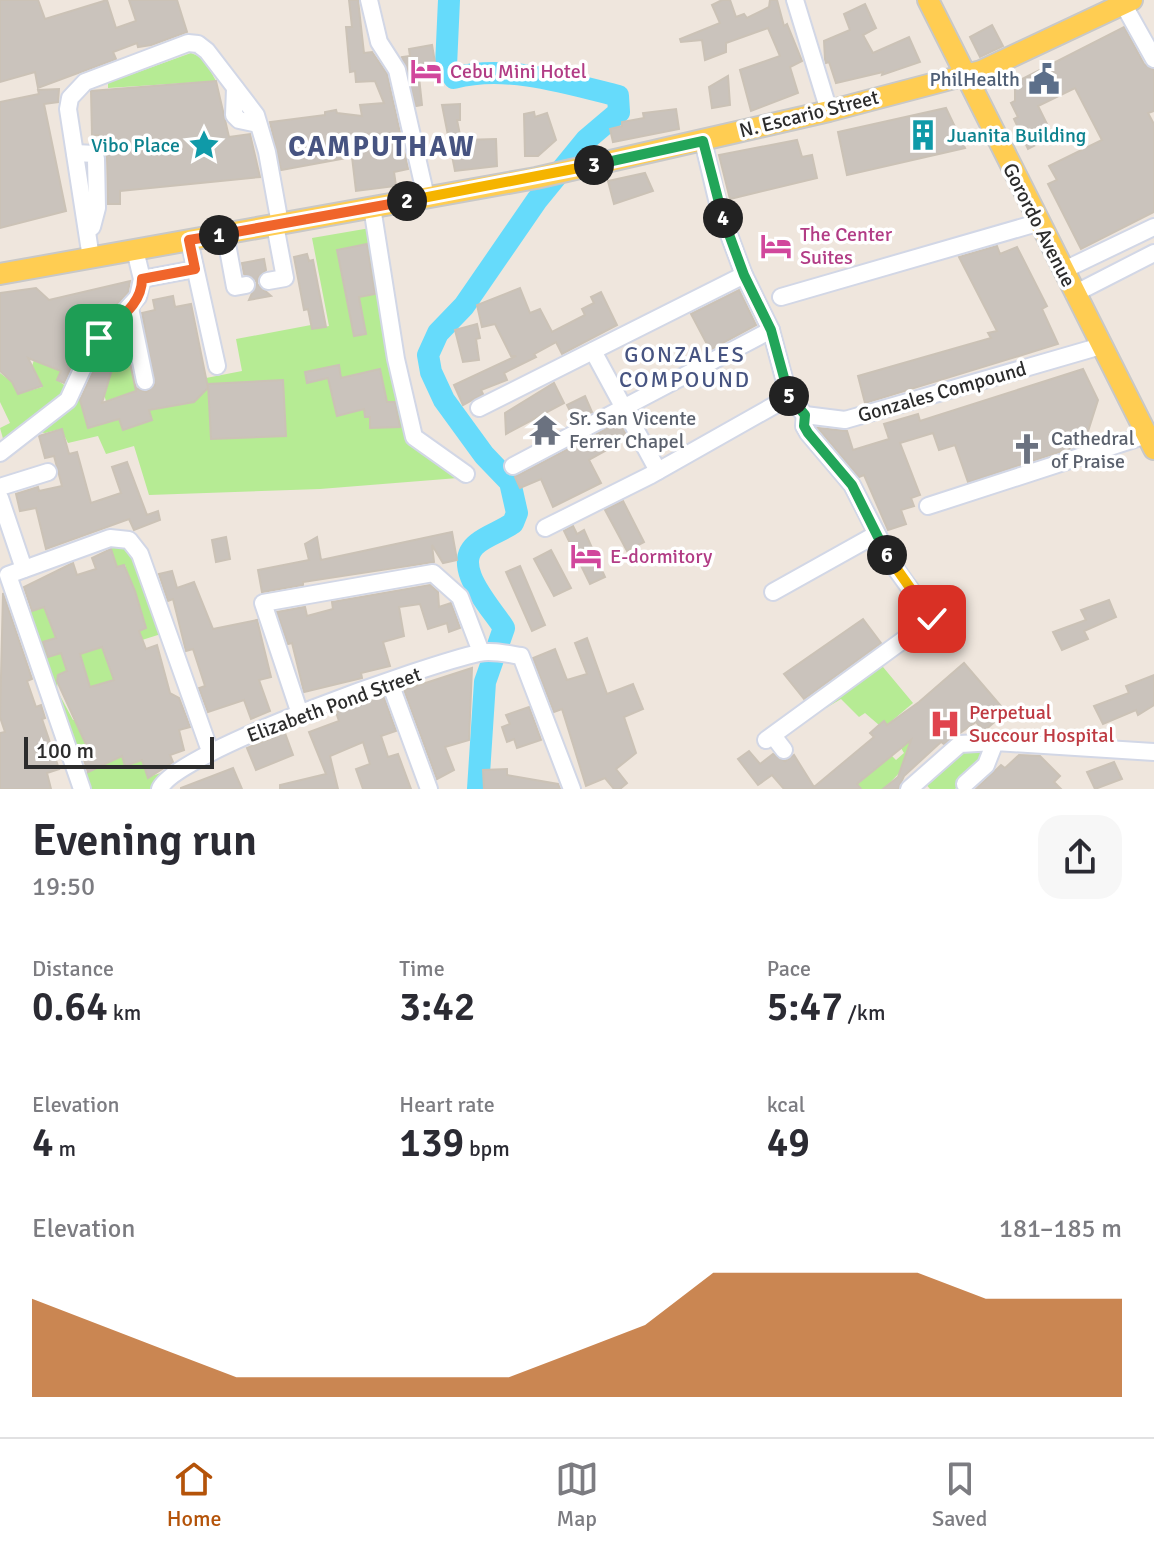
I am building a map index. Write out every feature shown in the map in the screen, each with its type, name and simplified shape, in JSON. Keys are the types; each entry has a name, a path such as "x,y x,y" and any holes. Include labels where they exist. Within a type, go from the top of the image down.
{"main road":[{"name":"Gorordo Avenue","path":"928,0 1037,223 1150,442"},
{"name":"N. Escario Street","path":"0,274 536,178 829,111 965,76 1126,1"}],"street":[{"path":"369,0 379,42 397,70 426,197"},
{"path":"795,0 829,111"},
{"path":"1126,1 1154,59"},
{"path":"91,258 68,109 70,98 85,82 194,43 207,51 258,124 274,191 285,278 268,281"},
{"path":"703,141 719,208 744,275 771,330 789,397 805,415 804,426 852,485 875,535 932,619 775,742"},
{"path":"75,153 90,153 96,159 97,208 92,227"},
{"path":"372,207 396,359 414,437 466,474"},
{"path":"781,297 1037,223"},
{"path":"1062,271 1154,227"},
{"path":"225,233 235,287 246,285"},
{"path":"189,240 217,366"},
{"path":"0,453 54,414 74,390 99,338 130,308 140,292 142,279 135,250"},
{"path":"1074,294 1154,253"},
{"path":"142,279 195,269"},
{"path":"479,408 744,275"},
{"path":"130,308 145,381"},
{"path":"513,466 771,330"},
{"name":"Gonzales Compound","path":"805,415 845,420 1101,346"},
{"path":"593,351 658,471"},
{"path":"545,528 658,471 789,397"},
{"path":"928,506 1150,442"},
{"path":"0,487 48,472"},
{"path":"0,498 24,569"},
{"path":"773,592 875,535"},
{"path":"82,789 8,575 110,538 124,537 134,544 210,751"},
{"path":"300,714 263,603 433,573 460,597 484,652"},
{"name":"Elizabeth Pond Street","path":"160,789 165,778 210,751 300,714 484,652 515,655 572,789"},
{"path":"390,683 429,789"},
{"path":"916,787 960,744 1002,742 1154,752"},
{"path":"965,784 986,765 1002,742"}],"green space":[{"path":"191,53 203,58 216,81 108,88 108,83"},
{"path":"376,227 416,442 458,478 320,489 149,495 134,446 106,454 98,436 68,443 61,429 45,433 20,429 4,442 0,428 10,423 0,402 0,373 12,382 18,394 42,387 32,366 35,357 57,363 55,369 61,371 57,380 79,395 88,428 119,419 123,429 152,420 149,410 194,402 206,378 242,371 236,339 311,325 312,329 329,326 312,238"},
{"path":"130,363 136,391 106,401 102,388 106,389 113,366"},
{"path":"121,544 132,549 161,634 142,640 139,631 146,628 125,565 117,567 110,547"},
{"path":"87,605 127,708 86,689 68,658 63,659 67,671 58,675 57,690 73,720 76,720 89,751 76,756 27,613 44,607 46,613"},
{"path":"873,655 913,703 887,725 884,722 879,725 865,713 859,717 841,699 826,708 819,700"},
{"path":"934,720 899,774 883,789 861,789 856,782 892,756 896,760 904,753 901,748"},
{"path":"984,748 977,769 955,789 930,789 925,783 958,752"},
{"path":"127,754 123,758 125,765 142,760 148,777 164,772 155,789 88,789 84,774"}],"building":[{"path":"0,0 38,0 45,19 107,0 116,28 136,21 129,0 177,0 187,32 151,45 138,47 137,43 113,52 116,59 38,88 35,72 0,82"},
{"path":"349,0 358,0 364,53 372,52 387,74 408,169 394,172 396,186 356,191 352,157 281,170 270,122 325,115 325,112 336,110 337,113 362,116 360,105 384,103 375,81 356,82 355,71 350,72 346,27 352,27"},
{"path":"730,0 736,17 744,14 747,18 769,7 770,0 777,0 784,26 787,24 802,61 790,67 798,93 751,111 740,70 780,56 768,28 726,43 726,52 705,60 702,40 681,42 680,39 720,23 712,5"},
{"path":"865,4 876,28 863,35 873,53 909,37 920,62 882,75 883,72 836,83 829,62 826,63 824,41 850,30 844,14"},
{"path":"992,25 1003,46 980,57 970,37"},
{"path":"1124,27 1144,64 1154,70 1154,111 1148,113 1154,124 1154,212 1081,249 1048,184 1057,180 1049,166 1102,140 1075,88 1038,106 1053,136 1028,149 1014,119 1018,117 1011,103 1015,101 1015,88 1022,79"},
{"path":"432,45 437,74 419,77 422,105 416,106 402,57 410,56 409,49"},
{"path":"728,76 730,105 712,108 709,87"},
{"path":"216,81 229,137 250,134 260,177 120,191 120,204 108,204 107,157 99,144 99,135 92,135 91,91"},
{"path":"59,89 58,102 44,104 66,211 0,228 0,102 39,94 38,90"},
{"path":"460,104 460,120 457,120 461,140 496,139 497,166 455,171 442,105"},
{"path":"946,108 965,148 847,175 838,132"},
{"path":"676,109 679,129 613,142 610,129 622,126 622,122 644,118 643,113"},
{"path":"534,112 535,117 547,113 556,140 538,156 525,156 524,114"},
{"path":"797,140 802,157 812,155 817,178 730,199 719,155"},
{"path":"645,173 653,191 614,204 608,181"},
{"path":"367,244 375,294 359,297 366,334 354,336 337,250"},
{"path":"997,246 1000,254 1017,247 1047,306 1042,309 1058,344 865,403 858,376 991,338 988,333 997,331 959,257"},
{"path":"307,254 309,261 313,260 326,327 312,329 308,309 304,310 294,257"},
{"path":"264,259 266,270 258,277 257,284 271,296 249,300 257,282 244,274 242,263"},
{"path":"130,281 128,292 83,341 64,383 57,380 61,371 28,358 42,386 18,394 12,382 0,371 0,293 36,288 49,300"},
{"path":"520,288 530,313 540,309 552,332 585,315 582,309 594,303 591,297 601,292 617,325 562,354 556,342 534,354 536,357 504,373 507,380 481,390 483,394 463,405 454,385 516,356 511,356 495,324 482,327 477,305"},
{"path":"739,290 756,325 710,350 691,314"},
{"path":"173,296 175,307 191,304 208,388 194,402 149,410 152,420 123,430 119,419 88,428 80,400 102,352 123,329 136,388 146,392 155,385 142,313 155,310 153,300","holes":["130,363 136,391 102,403 113,366"]},
{"path":"477,324 479,360 463,362 455,330"},
{"path":"339,365 341,378 380,369 387,402 395,402 400,427 370,428 370,417 365,417 364,409 337,416 328,378 307,383 305,372"},
{"path":"1083,369 1098,400 1084,444 968,482 955,445 939,450 933,433 900,443 920,495 911,498 914,506 901,510 906,524 888,530 864,475 859,477 818,428 847,431 853,450 889,439 884,424 918,414 920,421"},
{"path":"283,380 286,436 211,439 208,384"},
{"path":"554,383 564,403 506,434 505,413"},
{"path":"585,396 592,412 575,421 567,405"},
{"path":"619,422 628,438 589,460 601,483 553,507 541,479 520,488 515,477"},
{"path":"62,429 69,454 77,452 91,503 121,493 112,467 127,462 147,515 158,511 160,520 134,530 129,519 46,549 36,508 20,511 16,494 38,487 39,491 62,486 54,456 45,458 39,436"},
{"path":"623,501 644,542 627,551 605,510"},
{"name":"E-dormitory","path":"573,526 577,534 584,530 605,577 590,584 564,531"},
{"path":"452,532 457,560 443,563 432,545 434,562 303,582 303,585 262,592 258,570 309,560 305,544 317,537 321,560"},
{"path":"226,537 230,559 216,562 212,540"},
{"path":"111,549 117,567 124,565 146,628 139,631 146,649 157,645 170,693 179,698 190,727 179,730 184,750 170,755 173,762 148,778 142,760 125,766 122,756 88,772 82,754 89,751 57,681 58,675 67,671 61,653 48,657 43,642 56,638 44,607 32,611 24,587 73,563 77,575 96,569 92,558","holes":["102,647 114,680 90,687 80,654"]},
{"path":"551,550 571,588 554,596 534,559"},
{"path":"520,566 545,625 532,631 506,572"},
{"path":"172,571 177,588 194,582 213,629 257,620 271,677 259,680 270,711 251,719 244,700 208,712 199,688 205,686 193,649 186,651 173,599 168,601 159,574"},
{"path":"430,585 438,592 439,607 451,603 460,628 449,632 447,623 428,629 420,604 399,607 404,636 383,642 390,666 361,673 362,678 304,692 292,643 288,644 277,612 305,607 307,616 333,609 332,602"},
{"path":"3,593 32,679 27,681 36,707 41,705 45,718 42,719 59,769 47,773 51,789 0,789 0,733 5,732 0,717"},
{"path":"1109,600 1116,617 1084,631 1088,639 1062,650 1053,632 1086,620 1081,610"},
{"path":"863,619 881,643 804,699 784,674"},
{"path":"587,638 607,694 633,684 643,709 624,717 636,753 616,769 627,783 620,789 614,789 605,778 586,786 562,709 554,712 533,658 555,649 567,680 587,674 575,643"},
{"path":"964,663 1006,712 984,731 976,722 944,744 941,742 904,776 898,789 883,789 898,777 911,740 857,784 861,789 784,789 772,775 758,785 738,759 749,751 760,764 773,754 785,761 794,755 814,787 874,737 870,733 879,725 884,721 887,725 919,702"},
{"path":"472,668 469,740 445,747 454,770 437,779 404,690"},
{"path":"1154,675 1154,705 1138,715 1136,710 1103,724 1094,706 1129,693 1126,686"},
{"path":"383,695 396,731 381,736 388,757 398,754 411,789 363,789 356,769 370,764 363,742 330,756 338,789 280,789 280,785 326,774 309,732 339,721 336,712"},
{"path":"529,707 541,740 517,748 514,739 507,742 502,727 510,724 506,715"},
{"path":"285,733 293,755 256,770 247,748"},
{"path":"1019,755 1040,756 1060,776 1054,782 1061,789 976,789 1001,765 1005,768"},
{"path":"1114,762 1122,779 1095,789 1087,772"},
{"path":"233,768 242,789 181,789 181,788"},
{"path":"507,769 507,775 558,784 560,789 484,789 483,770"}],"waterway":[{"path":"449,0 446,66 454,78 494,73 557,81 618,96 619,112 586,140 537,200 464,306 438,333 428,355 431,372 444,400 484,455 510,482 517,513 513,523 478,543 470,552 468,563 475,586 504,628 485,682 478,789"}],"place":[{"name":"Cebu Mini Hotel","path":"426,71"},
{"name":"PhilHealth","path":"1044,79"},
{"name":"Juanita Building","path":"923,135"},
{"name":"Vibo Place","path":"204,145"},
{"name":"The Center Suites","path":"776,246"},
{"name":"Sr. San Vicente Ferrer Chapel","path":"545,430"},
{"name":"Cathedral of Praise","path":"1027,449"},
{"name":"E-dormitory","path":"586,556"},
{"name":"Perpetual Succour Hospital","path":"945,724"}],"district":[{"name":"CAMPUTHAW","path":"382,147"},
{"name":"GONZALES COMPOUND","path":"685,366"}],"route":[{"path":"99,338 130,308 138,297 142,279 195,269 189,240 536,178 703,141 719,208 744,275 771,330 789,397 805,415 804,426 813,441 852,485 875,535 932,619"}]}
